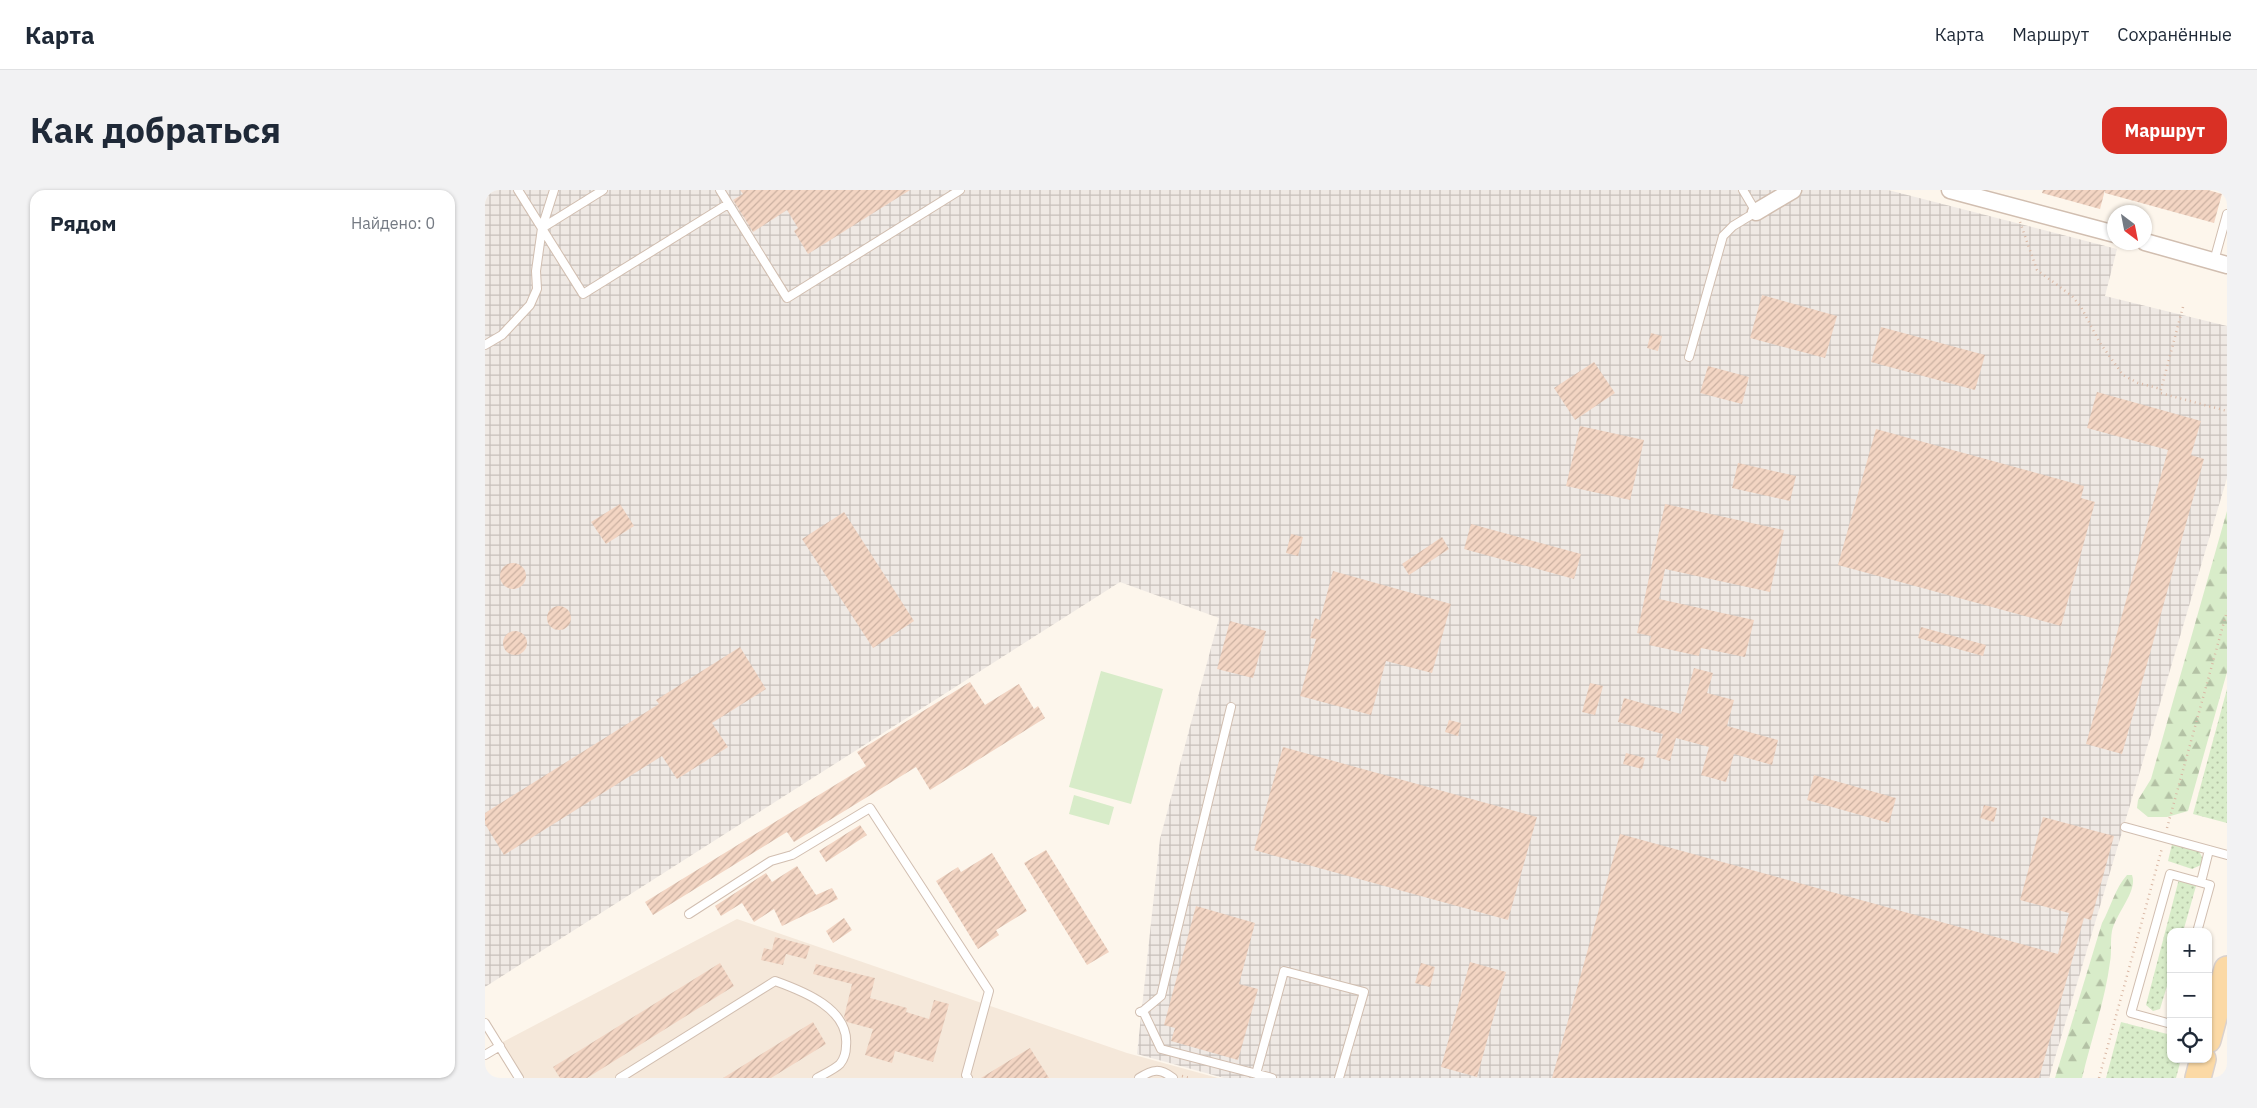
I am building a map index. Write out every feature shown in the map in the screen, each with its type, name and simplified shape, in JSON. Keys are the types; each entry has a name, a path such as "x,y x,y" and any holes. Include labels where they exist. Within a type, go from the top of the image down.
{"main road":[{"path":"2212,1025 2227,969"},
{"path":"2198,1078 2202,1063"}],"street":[{"path":"1756,212 1793,190"},
{"path":"1950,190 2107,232"},
{"path":"2152,244 2221,263"}],"lane":[{"path":"518,190 583,294 728,204"},
{"path":"485,345 502,335 530,304 537,289 536,270 542,228 554,190"},
{"path":"542,228 603,190"},
{"path":"719,190 787,298 960,190"},
{"path":"1689,357 1723,236 1733,226 1756,212 1743,190"},
{"path":"2221,263 2227,214"},
{"path":"1231,707 1161,996 1142,1011 1161,1049 1272,1078"},
{"path":"689,914 771,861 792,855 870,808 989,992 966,1075 968,1078"},
{"path":"2125,827 2227,855"},
{"path":"2201,882 2209,850"},
{"path":"2167,1023 2131,1013 2169,874 2210,885 2198,928"},
{"path":"1256,1074 1284,971 1364,992 1339,1078"},
{"path":"620,1078 775,981 802,991 823,1004 837,1017 847,1037 846,1053 840,1064 817,1078"},
{"path":"485,1023 519,1078"},
{"path":"485,1055 500,1046"},
{"path":"1139,1078 1155,1070 1164,1071 1173,1078"}],"path":[{"path":"2015,208 2037,270 2071,296 2081,307 2100,343 2123,375 2138,383 2161,389"},
{"path":"2183,307 2160,393 2227,411"},
{"path":"2099,1078 2227,611"}],"shaded area":[{"path":"485,190 1888,190 2107,246 2107,250 2117,250 2105,296 2227,326 2227,478 2049,1078 1224,1078 1137,1054 1160,839 1219,618 1120,582 485,987"},
{"path":"737,919 1127,1053 1218,1078 520,1078 497,1045"}],"green space":[{"path":"2227,511 2227,672 2188,811 2167,817 2148,817 2137,808 2138,800 2151,779"},
{"path":"1101,671 1163,689 1131,804 1069,787"},
{"path":"2227,689 2227,823 2193,814"},
{"path":"1074,795 1114,807 1109,825 1069,814"},
{"path":"2172,844 2199,851 2203,859 2201,865 2192,869 2168,861"},
{"path":"2127,875 2132,875 2132,888 2112,931 2108,977 2082,1078 2055,1078 2102,923 2116,892"},
{"path":"2179,879 2195,882 2196,886 2184,928 2167,928 2167,986 2160,1009 2153,1011 2146,1005"},
{"path":"2121,1022 2167,1034 2167,1063 2180,1063 2176,1078 2106,1078"}],"building":[{"path":"740,190 910,190 808,254 794,231 798,228 787,210 753,232 733,200 743,194"},
{"path":"2043,190 2105,190 2100,209 2042,193"},
{"path":"2105,190 2208,190 2222,194 2214,223 2105,193"},
{"path":"1762,295 1837,316 1825,358 1750,338"},
{"path":"1881,327 1985,355 1975,390 1871,362"},
{"path":"1651,333 1662,336 1658,351 1647,348"},
{"path":"1594,362 1615,393 1575,420 1554,388"},
{"path":"1708,366 1749,377 1742,404 1700,393"},
{"path":"2097,392 2201,421 2191,455 2204,459 2122,754 2086,744 2168,450 2087,428"},
{"path":"1580,426 1644,440 1630,500 1566,486"},
{"path":"1876,429 2084,486 2081,498 2095,502 2061,626 1838,565"},
{"path":"1738,463 1796,476 1790,501 1732,488"},
{"path":"620,504 634,526 606,544 591,522"},
{"path":"1665,504 1784,530 1770,592 1665,569 1659,599 1754,620 1745,657 1701,648 1699,656 1649,645 1651,636 1637,633"},
{"path":"844,512 914,621 873,648 802,539"},
{"path":"1471,524 1581,554 1574,579 1464,549"},
{"path":"1291,534 1303,537 1298,556 1286,553"},
{"path":"1442,537 1449,549 1409,575 1402,564"},
{"path":"513,563 522,567 526,576 522,585 513,589 504,585 500,576 504,567"},
{"path":"1333,571 1451,604 1432,673 1386,661 1371,715 1300,696 1316,639 1310,638 1315,618 1320,620"},
{"path":"559,606 567,610 571,618 567,626 559,630 551,626 547,618 551,610"},
{"path":"1230,621 1266,631 1253,678 1217,669"},
{"path":"1921,627 1986,645 1983,656 1918,638"},
{"path":"515,631 523,635 527,643 523,651 515,655 507,651 503,643 507,635"},
{"path":"740,647 766,689 712,723 728,747 677,779 662,756 504,855 485,824 485,813 659,704 656,700"},
{"path":"1694,668 1713,673 1707,693 1734,700 1727,726 1778,740 1772,765 1734,754 1726,782 1701,775 1709,747 1676,738 1670,761 1656,757 1663,734 1618,722 1624,698 1681,714"},
{"path":"970,682 985,705 1019,684 1034,709 1038,706 1045,718 930,790 916,767 794,842 787,832 653,915 645,902 866,766 857,752"},
{"path":"1590,683 1603,686 1595,715 1582,712"},
{"path":"1449,720 1461,723 1458,736 1445,732"},
{"path":"1283,747 1537,817 1508,920 1254,850"},
{"path":"1626,753 1645,758 1642,769 1623,764"},
{"path":"1814,775 1896,798 1889,823 1807,800"},
{"path":"1984,805 1997,808 1994,822 1980,818"},
{"path":"2043,817 2114,836 2091,920 2084,918 2039,1078 1552,1078 1620,834 2058,954 2069,913 2020,900"},
{"path":"860,825 867,835 826,862 819,851"},
{"path":"1046,850 1109,952 1087,965 1024,863"},
{"path":"992,853 1027,911 996,930 999,935 978,949 936,881 958,867 961,872"},
{"path":"797,866 816,895 832,888 838,899 782,926 774,909 754,922 742,903 721,916 715,906 766,873 772,882"},
{"path":"1196,906 1255,923 1239,984 1258,989 1238,1060 1171,1041 1175,1028 1164,1025"},
{"path":"844,918 852,930 833,943 826,931"},
{"path":"775,937 810,946 806,959 786,954 783,965 761,960 764,948 772,950"},
{"path":"1470,962 1506,972 1477,1077 1441,1067"},
{"path":"720,963 734,986 587,1078 560,1078 553,1067"},
{"path":"1421,963 1435,967 1430,987 1415,983"},
{"path":"816,964 875,978 870,998 907,1008 906,1012 929,1019 934,1000 949,1004 933,1062 895,1051 892,1063 865,1055 873,1029 847,1022 844,1017 852,984 813,974"},
{"path":"813,1022 826,1044 771,1078 723,1078"},
{"path":"1030,1048 1049,1078 981,1078"}]}
